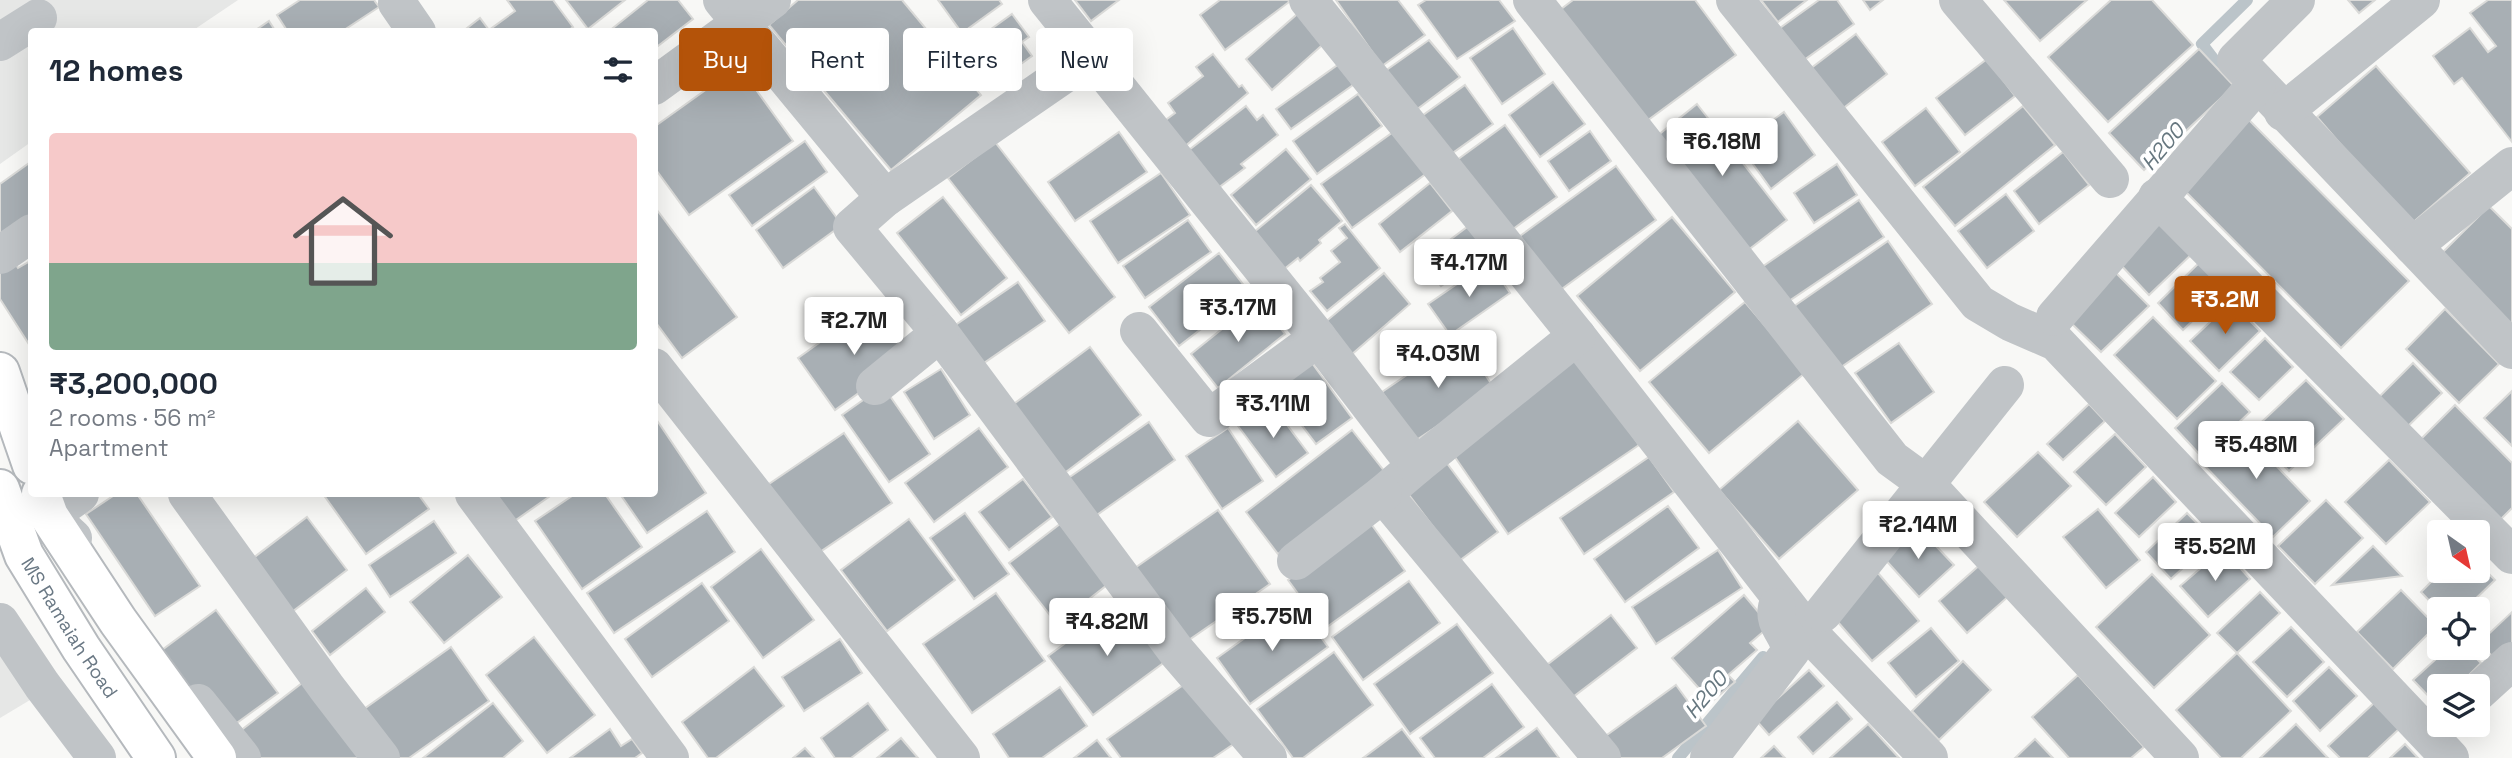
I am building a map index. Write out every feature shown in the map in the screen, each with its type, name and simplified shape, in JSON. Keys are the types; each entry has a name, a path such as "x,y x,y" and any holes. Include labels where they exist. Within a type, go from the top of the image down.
{"main road":[{"path":"0,372 28,453"},
{"name":"MS Ramaiah Road","path":"0,489 24,555 81,648 156,758"},
{"path":"45,505 118,621 217,758"}],"street":[{"path":"658,82 732,12 772,0"},
{"path":"1047,0 1070,28"},
{"path":"1308,0 1577,336 1806,630 1929,758"},
{"path":"1532,0 1892,459 1925,483 2180,758"},
{"path":"1735,0 1978,303 2010,322 2056,341 2441,740"},
{"path":"1958,0 2110,179"},
{"path":"2296,0 2236,60 2512,350"},
{"path":"2283,111 2421,0"},
{"path":"732,12 885,198"},
{"path":"0,43 38,18"},
{"path":"2054,317 2257,84"},
{"path":"1040,91 885,198 852,227 940,333 1177,652 1268,758"},
{"path":"1121,91 1318,338 1416,466"},
{"path":"2413,246 2512,166"},
{"path":"2157,197 2512,555"},
{"path":"0,255 28,236"},
{"path":"1139,331 1209,418 1318,338"},
{"path":"875,386 940,333"},
{"path":"1296,561 1577,336"},
{"path":"658,372 961,758"},
{"path":"1823,613 2005,385"},
{"path":"1383,494 1602,758"},
{"path":"70,497 45,505 82,546 180,681 242,758"},
{"path":"189,497 381,758"},
{"path":"476,497 670,758"},
{"path":"1709,758 1791,650 1789,639 1777,623 1776,610 1780,597"},
{"path":"0,622 97,758"},
{"path":"2490,681 2512,660"}],"shaded area":[{"path":"0,0 238,0 196,28 28,28 28,144 0,164"},
{"path":"0,639 30,700 0,718"}],"building":[{"path":"300,0 374,0 379,7 347,28 285,28 277,15"},
{"path":"507,0 553,0 573,27 492,28 515,11"},
{"path":"566,0 625,0 589,28"},
{"path":"648,0 678,0 693,19 658,46 658,28 613,28"},
{"path":"798,0 902,0 925,28 903,28 903,91 978,91 981,95 891,170 825,91 889,91 889,28 786,28 786,45 769,25"},
{"path":"938,0 999,0 1002,4 969,28 958,28"},
{"path":"1075,0 1119,0 1091,21"},
{"path":"1220,0 1289,2 1225,50 1200,15"},
{"path":"1336,0 1398,0 1425,35 1382,66"},
{"path":"1426,0 1499,0 1515,21 1457,59 1418,5"},
{"path":"1573,0 1695,0 1736,55 1640,126 1556,13"},
{"path":"1761,0 1807,0 1778,22"},
{"path":"1819,0 1837,0 1854,24 1804,60 1780,28"},
{"path":"1863,0 1883,0 1870,10"},
{"path":"2004,0 2087,0 2040,41"},
{"path":"2111,0 2152,0 2193,45 2108,122 2048,57"},
{"path":"2348,0 2375,0 2359,13"},
{"path":"2488,0 2512,0 2512,142 2462,78 2454,84 2433,56 2470,28 2488,52 2496,46 2470,13"},
{"path":"1303,9 1329,39 1272,90 1246,59"},
{"path":"1012,14 1029,37 1022,42 1022,28 993,28"},
{"path":"480,18 488,28 467,28"},
{"path":"269,21 273,28 259,28"},
{"path":"1513,28 1545,74 1502,104 1470,58"},
{"path":"1856,34 1887,74 1841,110 1810,69"},
{"path":"1429,40 1460,77 1408,116 1378,76"},
{"path":"1022,42 1032,56 1022,63"},
{"path":"2199,49 2234,86 2144,170 2109,133"},
{"path":"1213,54 1239,87 1242,85 1248,93 1183,148 1163,122 1175,113 1168,103 1203,76 1196,67"},
{"path":"1987,59 2015,96 1965,135 1936,98"},
{"path":"1339,64 1353,85 1291,129 1276,109"},
{"path":"2376,66 2470,173 2410,225 2317,117"},
{"path":"1553,82 1585,124 1540,157 1509,115"},
{"path":"1465,85 1493,124 1440,162 1412,123"},
{"path":"704,91 757,91 793,141 689,215 658,172 658,124"},
{"path":"1358,94 1382,126 1317,174 1293,141"},
{"path":"1697,104 1787,220 1747,251 1657,136"},
{"path":"1246,106 1257,120 1263,115 1278,135 1241,164 1245,168 1218,188 1189,150"},
{"path":"2023,106 2055,145 1955,226 1923,187"},
{"path":"1926,108 1960,152 1915,186 1882,142"},
{"path":"1784,112 1815,155 1771,189 1750,160 1757,155 1745,140"},
{"path":"2247,118 2409,281 2341,348 2179,185"},
{"path":"1505,125 1557,197 1509,232 1457,160"},
{"path":"1396,130 1427,173 1352,228 1321,184"},
{"path":"1590,131 1611,161 1569,191 1548,161"},
{"path":"1119,132 1147,172 1075,221 1048,182"},
{"path":"805,141 827,172 752,226 729,195"},
{"path":"995,142 1115,297 1069,333 948,178"},
{"path":"1286,149 1311,179 1256,225 1231,195"},
{"path":"2063,152 2089,185 2039,224 2014,191"},
{"path":"28,164 28,230 0,250 0,184"},
{"path":"1837,164 1857,195 1814,223 1794,193"},
{"path":"1616,166 1656,220 1559,291 1520,236"},
{"path":"1161,173 1190,215 1118,263 1090,221"},
{"path":"1430,183 1452,211 1400,252 1379,224"},
{"path":"1311,185 1342,221 1319,240 1321,243 1300,261 1298,258 1278,274 1248,237"},
{"path":"814,187 842,225 783,268 756,230"},
{"path":"2006,194 2034,231 1987,268 1958,231"},
{"path":"943,197 1007,278 961,315 897,233"},
{"path":"1859,200 1884,237 1783,305 1759,269"},
{"path":"2489,206 2512,229 2512,333 2437,258"},
{"path":"658,211 737,317 682,358 658,325"},
{"path":"1672,217 1735,292 1640,371 1577,296"},
{"path":"2165,218 2196,250 2149,295 2119,263"},
{"path":"1188,220 1211,252 1145,298 1123,266"},
{"path":"1475,221 1494,247 1441,286 1422,261"},
{"path":"1345,224 1380,268 1327,311 1310,291 1323,282 1320,278 1340,262 1331,251 1347,238 1339,228"},
{"path":"1888,241 1932,304 1834,372 1790,309"},
{"path":"1219,253 1249,292 1179,346 1149,307"},
{"path":"11,257 18,268 28,262 28,343 0,299 0,264"},
{"path":"2204,258 2230,285 2183,330 2158,303"},
{"path":"1489,262 1510,293 1450,335 1428,304"},
{"path":"2115,272 2149,306 2101,352 2067,319"},
{"path":"1384,273 1410,304 1351,355 1324,323"},
{"path":"1018,282 1045,321 981,365 954,326"},
{"path":"1258,300 1285,334 1218,388 1191,354"},
{"path":"1745,302 1805,373 1709,453 1649,382"},
{"path":"2231,302 2260,331 2219,371 2190,341"},
{"path":"872,305 910,356 835,410 798,358"},
{"path":"2445,309 2499,364 2459,403 2406,349"},
{"path":"2153,317 2216,381 2177,419 2114,355"},
{"path":"1461,338 1494,388 1415,441 1382,392"},
{"path":"2265,338 2293,367 2259,400 2230,372"},
{"path":"1899,343 1934,392 1891,423 1855,373"},
{"path":"1090,347 1141,415 1062,475 1011,406"},
{"path":"1579,357 1639,445 1508,534 1448,447"},
{"path":"1312,363 1352,418 1316,444 1275,390"},
{"path":"2413,363 2442,393 2404,430 2375,401"},
{"path":"941,369 970,415 934,439 904,392"},
{"path":"2306,380 2344,419 2289,471 2251,432"},
{"path":"2222,383 2250,412 2202,457 2175,428"},
{"path":"883,386 930,454 889,482 842,415"},
{"path":"2512,391 2512,446 2484,418"},
{"path":"1270,402 1308,453 1276,477 1238,426"},
{"path":"2089,404 2105,421 2063,460 2047,444"},
{"path":"2455,405 2512,463 2512,508 2494,526 2414,446"},
{"path":"1798,421 1858,490 1779,559 1719,490"},
{"path":"658,422 706,493 647,533 622,497 658,497"},
{"path":"1149,422 1175,460 1094,517 1067,479"},
{"path":"2238,426 2310,501 2273,537 2201,462"},
{"path":"979,428 1008,467 934,522 905,483"},
{"path":"1228,428 1263,481 1222,509 1186,456"},
{"path":"1352,430 1385,472 1278,554 1246,512"},
{"path":"844,433 892,503 814,556 766,486"},
{"path":"2115,434 2146,467 2106,505 2074,472"},
{"path":"2038,452 2071,486 2017,537 1984,502"},
{"path":"1649,457 1674,492 1584,554 1560,518"},
{"path":"1443,458 1498,532 1459,561 1403,487"},
{"path":"2389,460 2430,502 2386,544 2345,502"},
{"path":"2153,477 2176,502 2139,537 2115,513"},
{"path":"1023,479 1052,517 1009,550 979,512"},
{"path":"112,497 139,497 200,586 155,616 86,514"},
{"path":"325,497 420,497 429,509 366,554"},
{"path":"495,497 549,497 513,522"},
{"path":"571,497 607,497 642,547 582,589 535,521"},
{"path":"2326,500 2363,538 2315,584 2278,546"},
{"path":"1668,506 1699,548 1625,602 1594,559"},
{"path":"2098,509 2140,560 2106,588 2063,537"},
{"path":"1218,510 1270,584 1183,644 1132,570"},
{"path":"707,511 735,552 614,633 587,593"},
{"path":"965,513 1009,574 974,599 930,538"},
{"path":"2187,513 2213,540 2171,579 2146,552"},
{"path":"307,517 347,570 284,618 244,565"},
{"path":"909,519 955,580 887,631 841,570"},
{"path":"434,521 456,553 390,597 369,565"},
{"path":"1369,521 1405,571 1324,629 1288,580"},
{"path":"1060,524 1107,585 1057,624 1009,563"},
{"path":"1916,525 1954,565 1919,597 1882,556"},
{"path":"2373,546 2402,576 2332,585"},
{"path":"761,549 814,620 763,658 711,587"},
{"path":"2223,549 2250,579 2208,617 2180,586"},
{"path":"1718,550 1742,588 1656,644 1632,607"},
{"path":"468,555 502,597 444,643 410,602"},
{"path":"1982,563 2010,595 1967,633 1939,601"},
{"path":"1878,573 1919,621 1872,661 1830,613"},
{"path":"2152,574 2210,635 2154,688 2096,627"},
{"path":"2490,575 2495,580 2477,597 2427,598 2421,592 2430,583 2490,583"},
{"path":"1409,581 1440,623 1363,680 1332,637"},
{"path":"702,583 729,621 652,677 625,639"},
{"path":"366,588 385,612 330,655 312,631"},
{"path":"2401,590 2427,617 2427,635 2393,669 2357,632"},
{"path":"2260,592 2280,613 2237,653 2217,633"},
{"path":"996,593 1045,661 972,713 923,644"},
{"path":"1744,595 1770,626 1750,643 1757,650 1728,675 1735,682 1711,702 1672,658"},
{"path":"1121,602 1166,661 1093,715 1048,656"},
{"path":"1295,602 1328,647 1250,704 1217,658"},
{"path":"216,610 278,693 223,733 162,650"},
{"path":"2512,612 2512,643 2495,659 2490,654 2490,633"},
{"path":"1611,615 1637,648 1569,700 1543,668"},
{"path":"1457,624 1493,673 1410,734 1374,684"},
{"path":"2291,627 2324,662 2287,697 2253,662"},
{"path":"1931,628 1959,661 1916,697 1888,663"},
{"path":"534,637 595,715 547,753 486,675"},
{"path":"840,639 862,673 804,711 782,677"},
{"path":"451,647 489,701 409,758 399,758 364,709"},
{"path":"1334,652 1373,705 1303,758 1293,758 1257,709"},
{"path":"2237,653 2291,711 2241,758 2221,758 2176,710"},
{"path":"2435,660 2478,660 2481,663 2470,674 2427,674 2427,695 2413,680"},
{"path":"1963,661 1991,690 1939,740 1912,711"},
{"path":"754,667 784,706 716,758 708,758 682,722"},
{"path":"2329,667 2357,696 2320,731 2293,701"},
{"path":"1809,670 1824,686 1769,735 1755,719"},
{"path":"2078,675 2144,747 2131,758 2069,758 2032,717"},
{"path":"1196,676 1241,739 1213,758 1121,758 1107,739"},
{"path":"306,680 368,758 253,758 235,735"},
{"path":"1492,684 1524,727 1483,758 1435,758 1420,738"},
{"path":"1676,685 1706,726 1662,758 1612,758 1600,740"},
{"path":"1060,687 1087,726 1042,758 1009,758 993,734"},
{"path":"1837,702 1852,719 1813,754 1798,737"},
{"path":"493,703 523,741 503,758 423,758"},
{"path":"868,703 888,730 851,758 835,758 821,738"},
{"path":"2374,703 2399,729 2368,758 2340,758 2328,746"},
{"path":"1868,724 1899,758 1830,758"},
{"path":"2296,724 2328,758 2260,758"},
{"path":"1537,728 1559,758 1496,758"},
{"path":"610,729 621,746 632,739 642,753 635,758 570,758"},
{"path":"1402,729 1424,758 1363,758"},
{"path":"901,738 918,758 877,758"},
{"path":"2035,739 2053,758 2015,758"},
{"path":"1097,740 1111,758 1074,758"},
{"path":"2405,744 2418,758 2390,758"},
{"path":"1774,746 1785,758 1761,758"},
{"path":"805,748 814,758 793,758"}],"waterway":[{"name":"H200","path":"2227,77 2202,44 2247,0"},
{"name":"H200","path":"1678,758 1763,657"}]}
